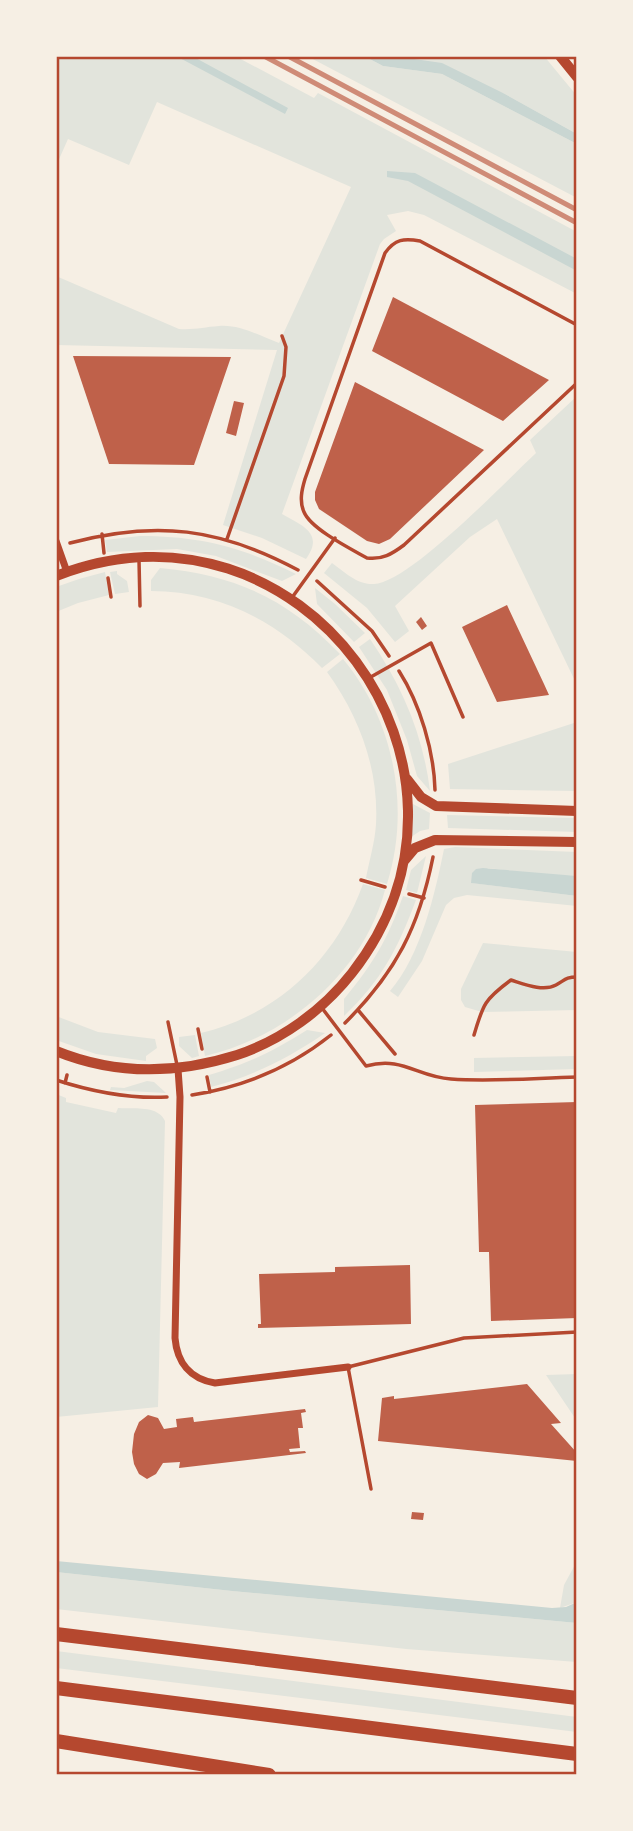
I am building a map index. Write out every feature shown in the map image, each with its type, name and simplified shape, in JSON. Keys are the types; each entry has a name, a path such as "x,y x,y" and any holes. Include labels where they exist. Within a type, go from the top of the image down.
{"highway":[{"path":"56,1634 577,1698"},
{"path":"56,1688 577,1754"},
{"path":"56,1741 269,1775"},
{"path":"112,1750 202,1775"}],"street":[{"path":"559,56 577,77"},
{"path":"57,543 67,572"},
{"path":"56,576 89,565 139,558 178,559 211,564 250,577 291,599 338,637 369,678 391,722 405,774 408,811 403,863 392,902 375,939 344,983 321,1006 288,1031 260,1047 214,1062 178,1069 137,1070 111,1067 56,1051"},
{"path":"405,774 421,797 436,806 577,811"},
{"path":"403,863 415,848 435,839 577,842"},
{"path":"178,1069 180,1097 175,1338 177,1353 185,1368 199,1379 215,1382 348,1367"}],"lane":[{"path":"577,325 420,241 405,239 393,243 378,272 302,489 302,506 307,518 315,526 367,558 382,558 396,551 577,383"},
{"path":"291,599 335,538"},
{"path":"139,558 140,606"},
{"path":"369,678 432,643 463,717"},
{"path":"321,1006 366,1066 386,1063 405,1065 424,1074 448,1079 577,1077"},
{"path":"167,1022 178,1069"},
{"path":"371,1489 348,1367 464,1338 577,1332"}],"path":[{"path":"227,538 284,376 286,347 282,336"},
{"path":"57,543 146,529 188,531 227,538 309,575 372,631 394,664 407,688 427,741 433,764 436,806"},
{"path":"56,1080 117,1096 180,1097 210,1093 257,1078 318,1045 358,1010 391,970 408,939 424,898 435,839"},
{"path":"474,1035 482,1006 494,992 511,980 544,987 555,986 567,977 577,977"},
{"path":"358,1010 405,1065"},
{"path":"65,1083 67,1074"}],"shaded area":[{"path":"56,56 235,56 314,98 318,93 577,232 577,294 424,215 408,211 387,215 396,231 380,244 282,514 308,531 312,536 311,550 306,559 262,538 223,525 277,350 56,345 56,276 179,329 227,326 279,343 351,187 157,102 129,165 68,139 56,166"},
{"path":"176,56 192,56 288,108 285,114"},
{"path":"307,56 364,56 383,66 442,74 577,144 577,198"},
{"path":"364,56 393,56 442,63 577,134 577,144 442,74 383,66"},
{"path":"393,56 544,56 577,96 577,134 505,94"},
{"path":"387,171 415,173 577,259 577,271 408,181 387,177"},
{"path":"577,396 577,685 497,519 470,537 395,606 409,631 395,642 367,608 324,573 332,563 357,580 374,584 390,579 410,567 457,528 536,453 530,440"},
{"path":"140,536 182,538 220,545 239,550 296,574 282,581 216,556 177,549 107,552 105,540"},
{"path":"160,568 212,577 259,593 300,618 340,654 322,668 285,636 245,612 200,596 151,591 151,580"},
{"path":"117,571 117,574 127,581 129,592 115,594 110,572"},
{"path":"105,572 109,595 56,612 56,587"},
{"path":"315,588 365,633 354,642 317,604"},
{"path":"370,639 392,675 409,711 422,750 430,791 417,776 407,740 387,690 359,647"},
{"path":"343,659 361,683 375,709 393,766 397,825 387,884 366,878 376,824 374,783 365,744 357,725 327,672"},
{"path":"577,722 577,791 450,789 448,764"},
{"path":"411,803 430,813 429,829 411,837"},
{"path":"447,815 577,818 577,832 448,828"},
{"path":"455,847 577,852 577,876 488,868 472,883 577,896 577,906 467,895 454,898 446,905 422,961 398,997 390,991 401,976 418,942 431,904 444,849"},
{"path":"426,856 417,893 406,890 411,870"},
{"path":"483,868 577,876 577,896 471,883 472,873"},
{"path":"363,884 385,890 374,920 359,948 340,974 318,997 265,1034 205,1056 201,1033 255,1012 279,997 320,959 337,936"},
{"path":"403,896 416,900 403,933 379,976 344,1016 344,999 379,950"},
{"path":"483,943 577,952 577,1010 482,1012 465,1007 461,1000 461,989"},
{"path":"56,1016 98,1032 155,1039 157,1048 146,1056 146,1061 96,1054 56,1040"},
{"path":"307,1030 325,1033 270,1065 211,1087 209,1075 260,1056"},
{"path":"195,1035 199,1056 192,1058 179,1046 179,1037"},
{"path":"577,1056 577,1069 474,1072 474,1058"},
{"path":"147,1081 154,1082 166,1093 110,1090 111,1087 124,1088"},
{"path":"56,1094 66,1098 66,1102 116,1113 118,1108 151,1110 157,1112 165,1121 158,1407 56,1417"},
{"path":"577,1374 577,1421 546,1375"},
{"path":"56,1561 552,1608 566,1607 577,1602 577,1623 56,1572"},
{"path":"577,1561 577,1602 560,1608 564,1585"},
{"path":"56,1572 577,1623 577,1662 406,1649 56,1609"},
{"path":"56,1651 577,1717 577,1732 56,1668"}],"building":[{"path":"393,297 549,380 503,421 372,351"},
{"path":"73,356 231,357 194,465 109,464"},
{"path":"355,382 484,450 390,539 379,544 367,541 319,509 315,500 315,492"},
{"path":"234,401 244,403 236,436 226,433"},
{"path":"507,605 549,695 497,702 462,627"},
{"path":"421,617 427,626 422,630 416,622"},
{"path":"577,1102 577,1318 491,1321 489,1252 479,1252 475,1105"},
{"path":"410,1265 411,1324 258,1328 258,1324 261,1324 259,1274 335,1272 335,1267"},
{"path":"527,1384 561,1423 551,1424 577,1453 577,1461 378,1441 382,1398 394,1396 394,1399"},
{"path":"305,1409 306,1412 301,1413 303,1428 298,1428 300,1448 289,1449 290,1452 306,1453 179,1468 180,1462 163,1463 156,1474 147,1479 139,1474 134,1464 134,1434 139,1422 148,1415 158,1418 164,1429 177,1427 176,1419 193,1417 194,1422"},
{"path":"412,1512 424,1513 423,1520 411,1519"}],"railway":[{"path":"264,56 577,223"},
{"path":"288,56 577,210"}]}
